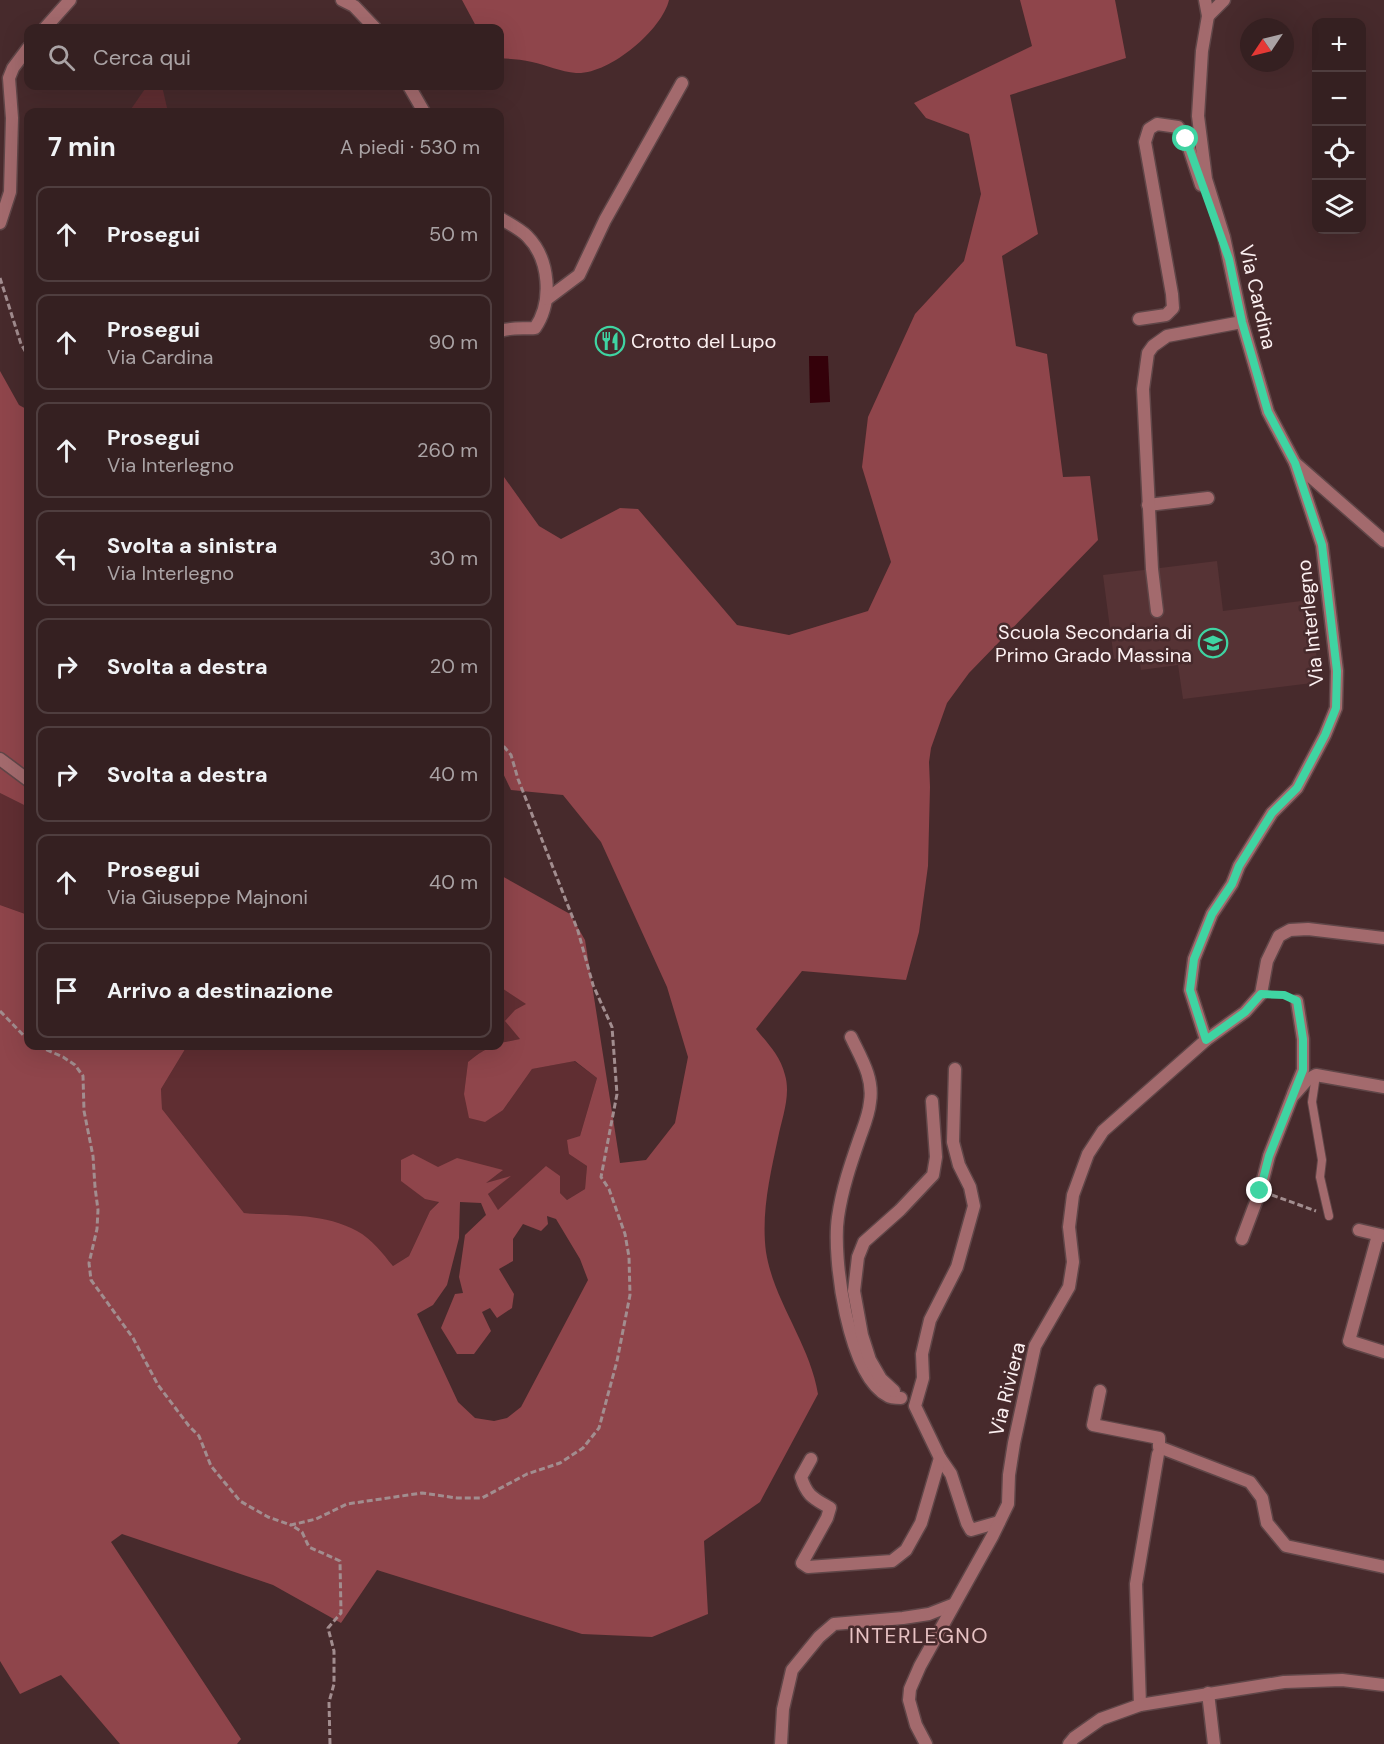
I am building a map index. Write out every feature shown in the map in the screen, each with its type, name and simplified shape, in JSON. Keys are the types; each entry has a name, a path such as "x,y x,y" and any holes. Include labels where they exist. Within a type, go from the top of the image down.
{"street":[{"path":"49,24 70,0"},
{"path":"342,0 354,6 371,24"},
{"path":"1205,0 1208,16"},
{"path":"1208,16 1224,0"},
{"name":"Via Cardina","path":"1208,16 1202,51 1198,116 1206,179 1224,237 1242,322 1268,412 1295,463 1384,541"},
{"path":"0,223 10,192 12,118 9,78 12,68 24,53"},
{"path":"547,299 579,275 605,220 682,83"},
{"path":"411,90 422,108"},
{"path":"1139,319 1166,315 1173,308 1145,142 1149,129 1157,124 1179,127 1186,139 1229,259"},
{"path":"504,221 528,237 543,260 547,299 543,317 535,328 504,330"},
{"path":"1157,611 1152,569 1143,389 1148,353 1153,346 1167,336 1242,322"},
{"name":"Via Interlegno","path":"1206,1040 1190,990 1194,959 1212,914 1232,884 1239,866 1272,813 1297,788 1325,735 1336,708 1337,671 1322,545 1295,463"},
{"path":"1148,505 1208,498"},
{"path":"0,759 24,777"},
{"path":"1206,1040 1245,1012 1261,994 1267,961 1279,936 1290,930 1308,929 1384,938"},
{"path":"1242,1239 1260,1191 1269,1156 1303,1070 1303,1039 1297,1001"},
{"path":"851,1037 867,1071 870,1102 843,1187 837,1219 837,1262 842,1297 861,1364 875,1385 888,1397 901,1398"},
{"name":"Via Riviera","path":"926,1744 916,1725 909,1700 910,1689 952,1605 1008,1504 1009,1474 1014,1443 1035,1346 1069,1287 1072,1262 1069,1227 1073,1195 1088,1154 1103,1131 1206,1040"},
{"path":"915,1406 923,1378 922,1354 930,1320 957,1267 974,1206 970,1187 959,1166 953,1142 955,1069"},
{"path":"1292,1098 1307,1080 1316,1075 1384,1087"},
{"path":"932,1101 936,1157 933,1175 900,1210 864,1242 858,1257 854,1292 862,1335 870,1360 881,1379 901,1398 915,1406 940,1458 951,1474 971,1530 999,1522"},
{"path":"1359,1230 1381,1236 1349,1341 1384,1352"},
{"path":"1100,1391 1093,1425 1160,1438 1159,1447 1250,1482 1262,1498 1267,1523 1286,1546 1384,1567"},
{"path":"1140,1705 1136,1584 1158,1454"},
{"path":"811,1459 801,1477 804,1486 808,1495 830,1508 827,1518 802,1563 808,1567 892,1561 906,1550 921,1523 940,1458"},
{"path":"781,1744 783,1709 792,1670 819,1637 834,1624 912,1617 929,1614 952,1605"},
{"path":"1069,1744 1101,1719 1140,1705 1208,1693 1296,1682 1342,1680 1384,1684"},
{"path":"1208,1693 1214,1744"}],"lane":[{"path":"1316,1075 1312,1102 1322,1160 1320,1177 1329,1216"}],"path":[{"path":"0,278 24,349"},
{"path":"291,1525 316,1519 346,1504 422,1493 457,1498 482,1498 527,1474 560,1463 583,1448 599,1428 630,1295 629,1257 625,1234 609,1189 601,1177 617,1094 612,1027 593,985 578,931 518,779 511,755 504,747"},
{"path":"0,1011 24,1036"},
{"path":"47,1050 75,1065 83,1076 84,1111 93,1156 98,1210 97,1229 89,1263 91,1280 133,1338 158,1385 199,1436 211,1466 240,1501 268,1517 291,1525 302,1532 309,1548 340,1561 341,1613 328,1628 334,1651 334,1684 329,1702 330,1744"},
{"path":"1260,1191 1329,1216"}],"shaded area":[{"path":"462,0 669,0 664,12 645,37 618,59 589,72 576,73 528,61 504,58 504,24 475,24"},
{"path":"1020,0 1115,0 1126,58 1010,95 1038,234 1002,256 1016,346 1047,354 1063,477 1090,476 1098,540 969,673 947,703 931,748 928,866 919,932 906,980 802,971 756,1029 780,1061 787,1083 785,1106 767,1195 766,1252 776,1288 808,1358 818,1394 760,1502 704,1541 708,1614 652,1637 582,1634 377,1570 341,1623 273,1585 122,1534 111,1542 241,1739 237,1744 120,1744 61,1675 20,1694 0,1661 0,905 24,914 24,1050 185,1050 161,1089 162,1109 244,1213 302,1216 344,1225 368,1238 393,1266 409,1256 430,1211 439,1202 425,1199 401,1181 401,1160 413,1154 438,1167 457,1158 503,1170 486,1183 511,1176 488,1194 498,1210 546,1166 560,1176 560,1193 567,1200 585,1189 587,1166 569,1154 567,1140 580,1136 597,1078 575,1061 532,1069 503,1110 485,1122 469,1118 464,1094 468,1062 485,1050 504,1050 504,1042 520,1039 505,1021 515,1010 526,1004 504,990 504,877 570,914 585,940 620,1163 646,1160 675,1123 688,1057 667,987 601,842 563,795 511,790 504,775 504,477 539,526 561,539 620,508 638,509 737,625 789,635 868,611 891,562 862,467 868,417 915,314 964,261 981,194 969,134 926,118 914,103 1032,46","holes":["460,1202 481,1203 486,1215 465,1235 459,1277 463,1293 455,1294 441,1328 457,1354 474,1354 491,1331 482,1312 490,1308 497,1318 512,1308 514,1294 499,1269 513,1261 513,1239 523,1224 541,1231 548,1224 547,1216 556,1219 580,1259 588,1280 521,1407 507,1418 494,1421 475,1418 458,1402 417,1314 433,1305 447,1285 459,1238"]},
{"path":"144,90 163,90 167,108 132,108"},
{"path":"809,356 828,356 830,402 810,403"},
{"path":"0,371 19,405 24,408 24,805 0,793"},
{"name":"Scuola Secondaria di Primo Grado Massina","path":"1217,561 1223,611 1309,600 1320,682 1183,699 1178,665 1141,670 1139,656 1114,659 1103,575"},
{"path":"0,793 24,805 24,914 0,905"},
{"path":"504,990 527,1004 521,1039 504,1042"},
{"path":"185,1050 486,1050 468,1062 464,1094 503,1110 532,1069 574,1061 597,1078 580,1136 569,1154 587,1166 585,1189 567,1200 560,1193 498,1211 488,1194 509,1177 484,1184 502,1171 439,1201 430,1211 409,1256 393,1266 361,1236 344,1227 307,1217 244,1213 162,1109 161,1089"}],"place":[{"name":"Crotto del Lupo","path":"610,341"},
{"name":"Scuola Secondaria di Primo Grado Massina","path":"1213,643"}],"district":[{"name":"INTERLEGNO","path":"919,1636"}],"route":[{"path":"1186,139 1229,259 1242,322 1268,412 1295,463 1322,545 1337,671 1336,708 1325,735 1297,788 1272,813 1239,866 1232,884 1212,914 1194,959 1191,978 1190,990 1206,1040 1245,1012 1261,994 1284,995 1297,1001 1303,1039 1303,1070 1269,1156 1260,1191"}]}
